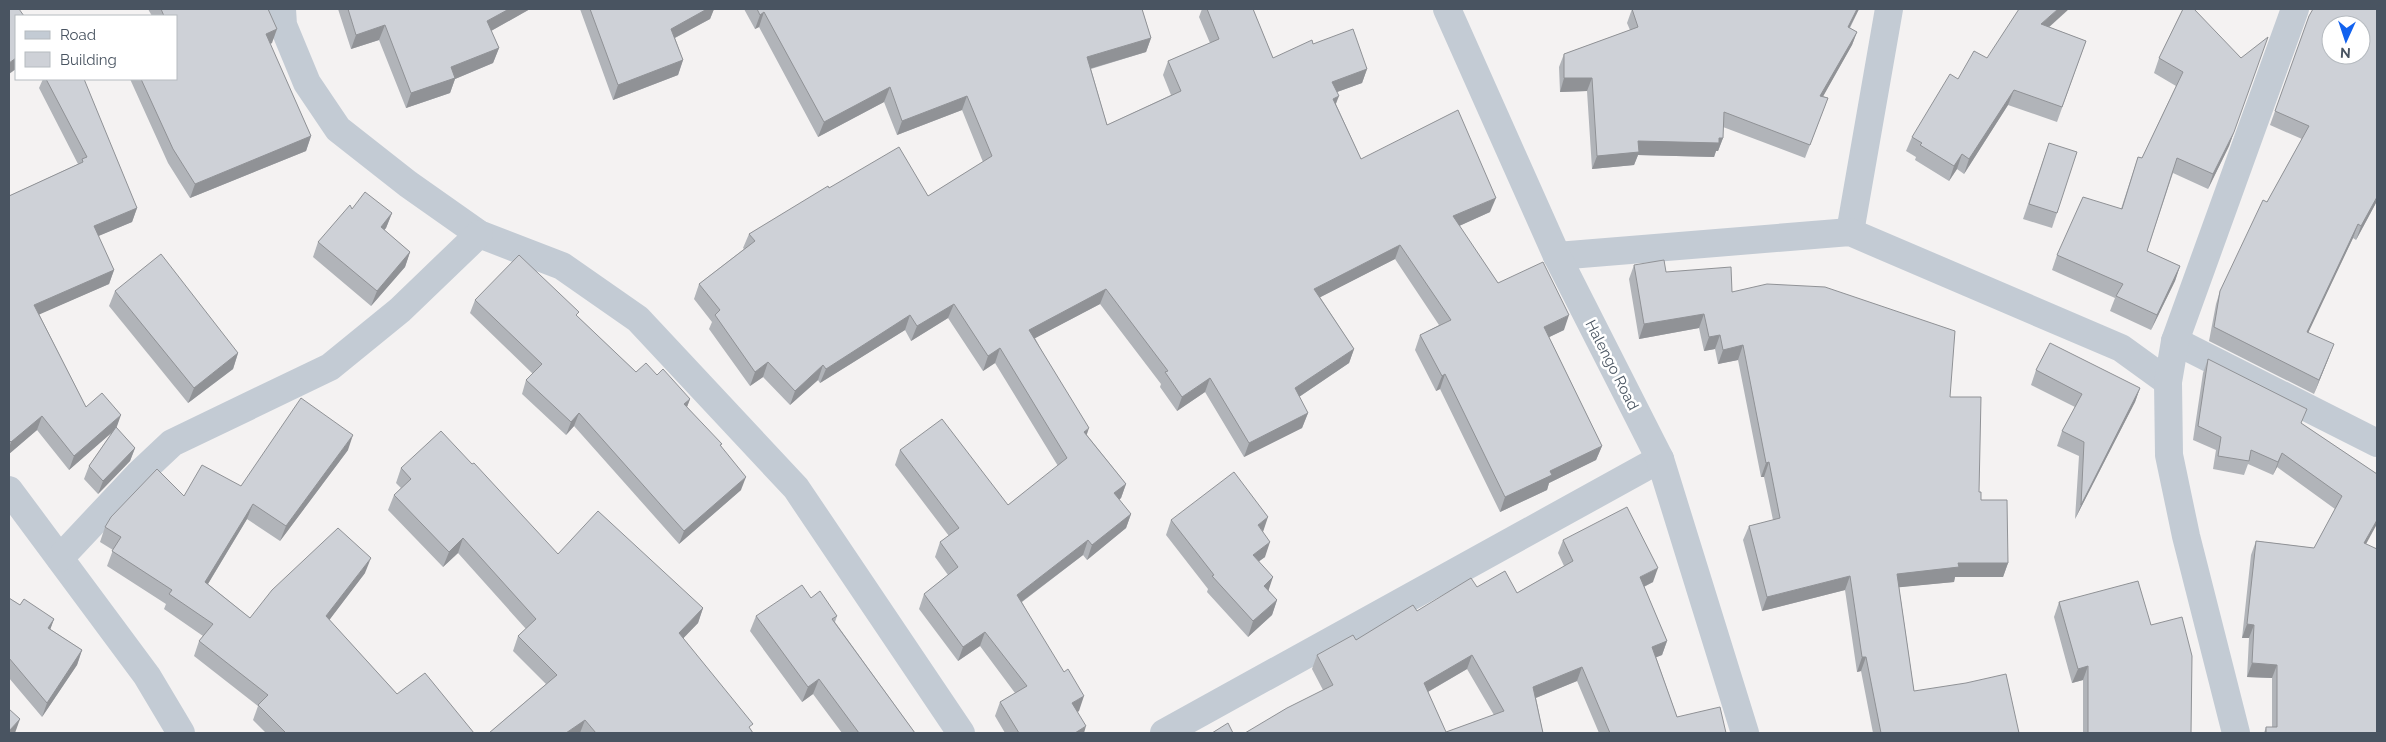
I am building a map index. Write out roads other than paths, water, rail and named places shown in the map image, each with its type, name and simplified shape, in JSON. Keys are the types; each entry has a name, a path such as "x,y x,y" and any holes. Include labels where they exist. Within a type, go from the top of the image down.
{"street":[{"path":"282,9 283,25 307,83 338,130 408,184 479,234 562,266 638,319 796,488 961,733"},
{"path":"1850,232 1889,9"},
{"path":"2236,733 2186,536 2169,455 2168,382 2175,341 2295,9"},
{"name":"Halengo Road","path":"1455,15 1556,256 1660,460 1746,733"},
{"path":"1556,256 1850,232 2121,348 2168,382"},
{"path":"60,558 138,475 172,443 330,367 400,310 479,234"},
{"path":"2175,341 2377,443"},
{"path":"1164,733 1660,460"},
{"path":"9,490 148,676 181,733"}]}
